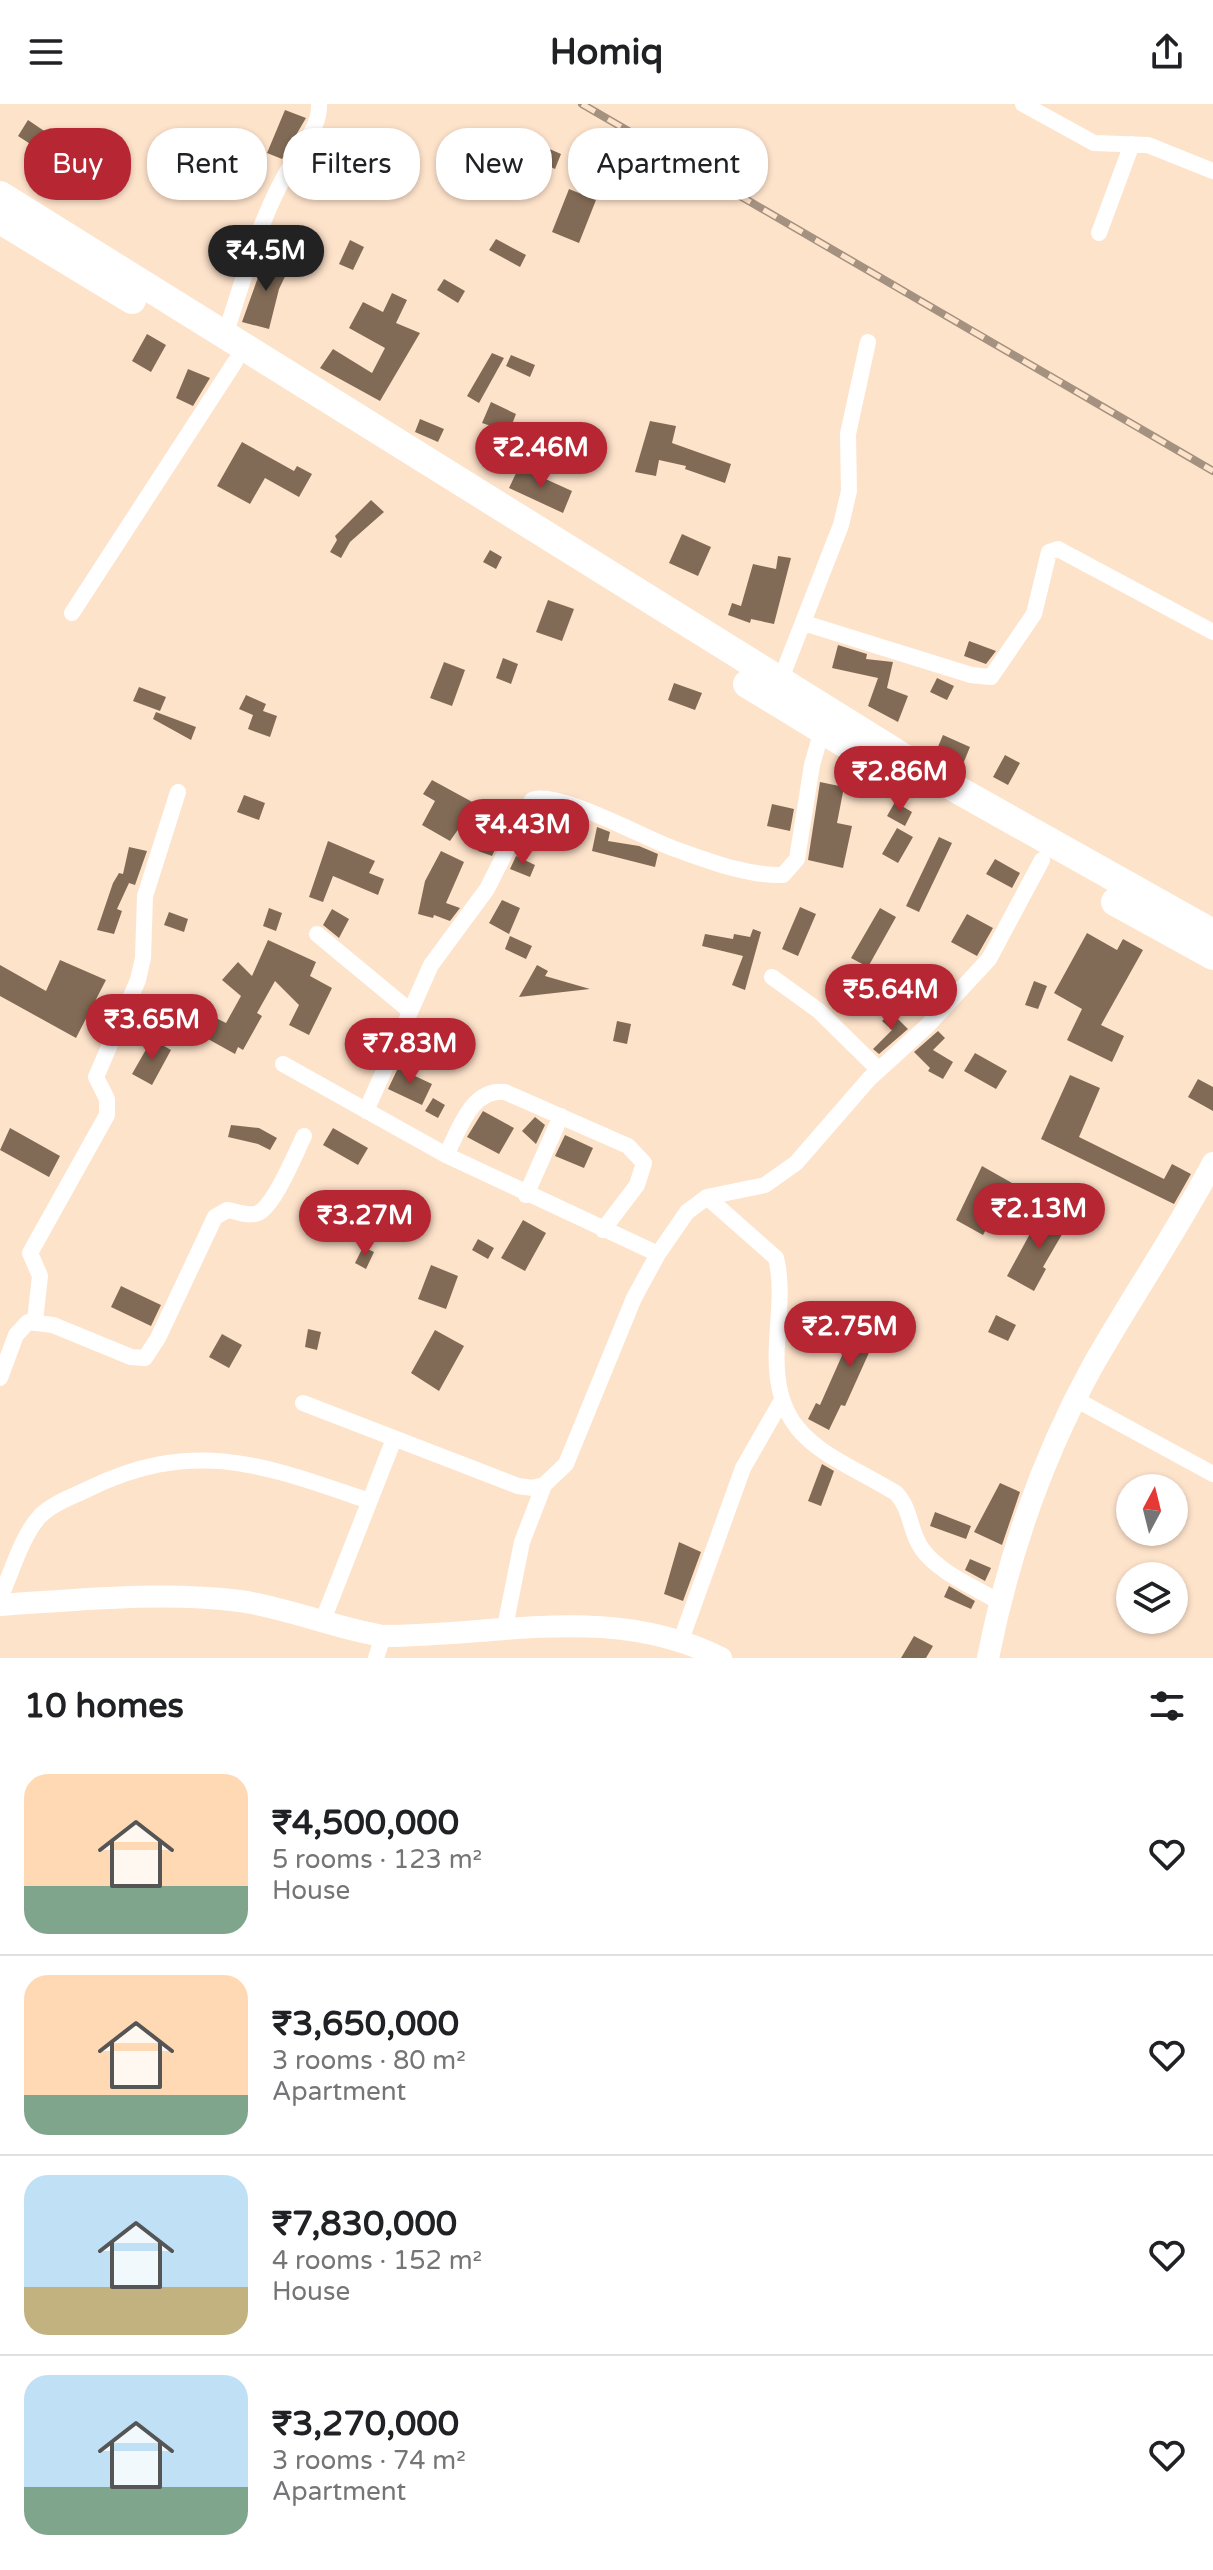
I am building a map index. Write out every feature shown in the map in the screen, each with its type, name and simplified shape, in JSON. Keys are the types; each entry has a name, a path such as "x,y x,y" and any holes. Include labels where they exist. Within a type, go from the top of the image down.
{"highway":[{"path":"0,195 935,777 1213,933"},
{"path":"0,220 235,362 822,730 1042,860 1213,956"}],"street":[{"path":"225,335 264,219 275,192 315,126 319,104"},
{"path":"1023,104 1094,143 1132,144 1164,150 1213,171"},
{"path":"1099,233 1132,144"},
{"path":"780,681 841,525 849,491 848,434 868,342"},
{"path":"72,613 235,362"},
{"path":"804,623 971,675 991,677 1034,614 1049,552 1058,549 1213,632"},
{"path":"366,1111 431,965 487,889 532,800 537,797 560,801 677,850 736,868 783,875 797,859 822,730"},
{"path":"35,1321 40,1276 30,1253 107,1115 107,1099 96,1077 138,980 143,958 145,896 178,792"},
{"path":"505,1627 522,1542 544,1485 566,1464 634,1298 658,1254 687,1212 707,1197 749,1191 778,1178 989,959 1042,860"},
{"path":"317,934 410,1011"},
{"path":"772,977 819,1011 879,1070"},
{"path":"283,1064 446,1155 658,1254"},
{"path":"446,1155 472,1108 481,1095 491,1090 505,1092 628,1146 644,1163 637,1185 603,1230"},
{"path":"526,1195 561,1116"},
{"path":"0,1378 16,1335 28,1322 35,1321 53,1325 131,1357 145,1358 158,1338 215,1217 227,1210 254,1215 261,1212 276,1191 304,1136"},
{"path":"988,1658 999,1602 1025,1518 1090,1370 1213,1163"},
{"path":"707,1197 776,1258 779,1292 776,1358 782,1400 792,1423 804,1439 896,1493 906,1504 921,1548 937,1564 999,1602"},
{"path":"681,1640 743,1468 782,1400"},
{"path":"1077,1400 1213,1474"},
{"path":"303,1403 518,1486 544,1485"},
{"path":"323,1620 394,1439"},
{"path":"0,1598 30,1530 41,1515 116,1474 144,1465 182,1459 259,1466 369,1501"},
{"path":"0,1605 187,1597 290,1609 383,1636 601,1624 681,1640 721,1658"},
{"path":"376,1658 383,1636"}],"building":[{"path":"285,110 306,118 300,128 283,128 282,159 267,153"},
{"path":"28,120 40,128 24,128 24,140 18,136"},
{"path":"552,150 561,154 555,169 552,168"},
{"path":"568,192 568,200 596,200 579,243 552,232"},
{"path":"496,239 526,255 520,267 489,250"},
{"path":"350,240 364,247 353,270 339,264"},
{"path":"266,255 291,264 279,289 269,329 242,322"},
{"path":"444,279 465,291 458,303 437,290"},
{"path":"392,293 407,300 396,323 420,333 380,401 320,368 333,349 372,373 385,348 349,328 363,302 383,312"},
{"path":"147,334 166,345 151,372 132,361"},
{"path":"492,353 504,358 479,403 467,396"},
{"path":"511,355 535,365 530,377 506,366"},
{"path":"188,369 210,378 193,406 176,398"},
{"path":"491,402 516,414 509,432 482,423"},
{"path":"420,419 444,429 438,442 415,432"},
{"path":"650,421 676,426 672,443 731,464 725,483 685,469 686,466 659,460 656,476 635,472"},
{"path":"242,442 294,471 297,466 312,474 299,497 265,478 250,504 217,486"},
{"path":"519,467 572,491 563,513 509,488"},
{"path":"371,500 384,512 350,542 341,558 330,552 337,540 335,536"},
{"path":"682,534 711,547 698,576 669,563"},
{"path":"490,550 502,557 496,569 483,562"},
{"path":"778,556 791,558 774,624 751,619 750,623 728,615 732,603 741,606 753,564 776,569"},
{"path":"548,600 574,609 562,641 536,632"},
{"path":"969,641 996,651 986,664 964,656"},
{"path":"838,645 867,654 866,659 893,662 887,688 908,696 898,722 868,706 878,678 832,668"},
{"path":"503,658 518,664 511,684 496,678"},
{"path":"444,662 465,670 452,706 430,698"},
{"path":"937,678 954,686 947,700 930,692"},
{"path":"674,683 702,693 695,710 668,700"},
{"path":"139,687 166,697 160,711 133,701"},
{"path":"246,695 266,704 263,711 277,716 270,737 248,729 253,715 239,709"},
{"path":"156,712 196,727 191,740 153,719"},
{"path":"943,735 970,747 963,764 934,756"},
{"path":"1005,755 1020,763 1008,785 993,777"},
{"path":"432,780 476,804 450,841 422,825 435,801 423,794"},
{"path":"820,782 844,787 837,823 852,826 843,868 808,860"},
{"path":"244,795 265,803 259,820 237,812"},
{"path":"895,802 912,812 905,826 887,816"},
{"path":"772,804 794,809 790,831 767,826"},
{"path":"597,827 610,832 608,841 639,846 658,854 655,867 592,851"},
{"path":"897,828 913,837 898,863 882,854"},
{"path":"486,829 502,835 492,856 478,851"},
{"path":"939,837 952,843 919,912 906,906"},
{"path":"328,841 375,861 369,873 384,879 378,895 333,876 323,902 309,897"},
{"path":"129,847 147,851 135,885 129,883 117,909 122,911 114,934 97,930 113,883 119,873 123,874"},
{"path":"441,851 464,862 446,903 460,908 450,921 434,915 433,918 418,914 425,881"},
{"path":"516,856 535,865 530,877 510,869"},
{"path":"995,859 1020,873 1012,888 986,874"},
{"path":"502,900 520,908 509,934 489,923"},
{"path":"800,907 816,914 798,956 782,949"},
{"path":"269,908 282,913 276,931 263,926"},
{"path":"880,908 896,917 868,967 851,958"},
{"path":"332,909 349,919 339,938 323,925"},
{"path":"169,912 188,919 184,932 164,925"},
{"path":"967,914 993,928 977,956 951,942"},
{"path":"753,929 761,932 745,990 732,985 743,956 702,946 705,934 733,939 734,934 750,937"},
{"path":"1087,933 1117,950 1123,939 1143,950 1101,1025 1124,1036 1112,1062 1067,1040 1082,1009 1054,993"},
{"path":"510,936 532,946 526,959 505,949"},
{"path":"268,940 316,962 310,976 332,988 309,1035 289,1025 299,1005 275,981 257,1013 262,1016 243,1050 238,1047 235,1054 208,1039 211,1033 196,1026 202,1011 226,1023 241,996 222,980 238,962 252,976"},
{"path":"60,960 106,980 76,1038 0,996 0,965 46,991"},
{"path":"537,965 548,971 545,976 590,989 519,997"},
{"path":"1034,981 1047,986 1038,1009 1025,1005"},
{"path":"891,1012 908,1029 879,1054 873,1049 892,1030 882,1021"},
{"path":"617,1021 631,1024 627,1044 613,1041"},
{"path":"938,1031 945,1038 933,1050 953,1062 943,1079 928,1071 930,1068 914,1052"},
{"path":"152,1039 171,1050 152,1085 132,1074"},
{"path":"975,1053 1007,1071 996,1089 964,1071"},
{"path":"398,1068 432,1084 422,1105 388,1089"},
{"path":"1070,1075 1100,1088 1079,1137 1164,1179 1172,1164 1191,1174 1174,1204 1041,1139"},
{"path":"1198,1079 1213,1087 1213,1111 1188,1097"},
{"path":"433,1098 445,1105 438,1118 425,1111"},
{"path":"483,1111 514,1128 499,1154 467,1137"},
{"path":"535,1117 545,1125 536,1144 522,1131"},
{"path":"231,1125 259,1128 277,1138 270,1150 228,1137"},
{"path":"10,1128 60,1156 49,1177 0,1150"},
{"path":"333,1128 368,1148 358,1165 323,1145"},
{"path":"565,1135 593,1148 584,1168 555,1156"},
{"path":"982,1166 1012,1183 983,1235 956,1220"},
{"path":"1061,1204 1075,1212 1043,1267 1046,1269 1034,1291 1007,1276 1032,1230 1043,1236"},
{"path":"523,1220 546,1233 525,1271 501,1258"},
{"path":"478,1239 494,1248 488,1259 472,1250"},
{"path":"363,1247 374,1252 366,1269 355,1263"},
{"path":"431,1265 458,1276 446,1309 418,1299"},
{"path":"121,1286 161,1305 151,1326 111,1307"},
{"path":"867,1309 890,1317 878,1348 872,1346 845,1406 841,1405 829,1430 808,1419 816,1403 820,1405 848,1342 854,1345"},
{"path":"996,1315 1016,1325 1008,1341 988,1332"},
{"path":"308,1329 321,1332 317,1350 305,1347"},
{"path":"435,1330 464,1346 439,1391 411,1373"},
{"path":"222,1334 242,1345 229,1368 209,1357"},
{"path":"822,1464 834,1471 821,1506 808,1501"},
{"path":"1000,1483 1020,1492 1002,1545 974,1532"},
{"path":"935,1512 971,1526 966,1539 930,1526"},
{"path":"679,1542 701,1552 683,1601 664,1594"},
{"path":"970,1559 991,1568 985,1581 965,1570"},
{"path":"949,1586 975,1601 971,1609 944,1597"},
{"path":"914,1636 933,1646 926,1658 901,1658"}],"railway":[{"path":"582,104 1213,471"}]}
